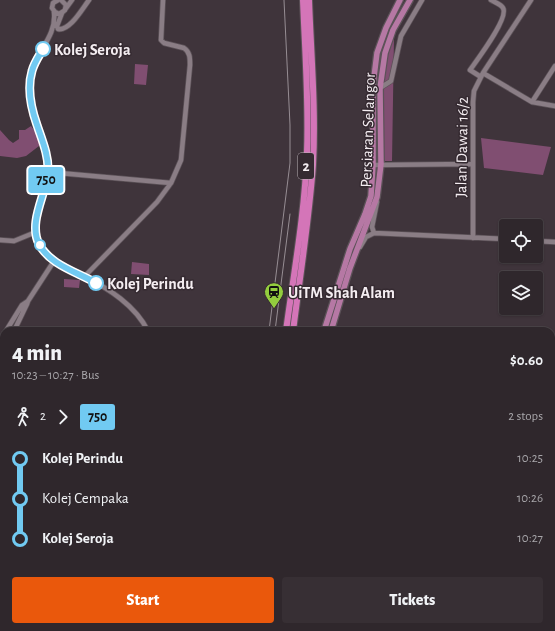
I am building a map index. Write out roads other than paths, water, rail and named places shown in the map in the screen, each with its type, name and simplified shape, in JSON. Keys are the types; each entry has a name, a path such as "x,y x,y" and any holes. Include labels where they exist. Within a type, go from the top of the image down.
{"highway":[{"name":"2","path":"287,327 302,217 307,152 303,0"},
{"name":"2","path":"294,327 309,211 313,165 314,111 309,0"}],"main road":[{"name":"Persiaran Selangor","path":"325,327 348,256 369,204 373,165 373,85 377,52 386,28 400,0"},
{"name":"Persiaran Selangor","path":"332,327 377,198 381,164 380,88 385,53 393,30 410,0"}],"street":[{"path":"54,12 58,14 64,11 66,5 60,0"},
{"path":"89,0 70,25 59,30 57,26 70,0 52,2 55,17 51,33 33,68 30,87 33,111 43,141 47,158 48,172 37,217 36,232 38,242 54,261 108,289 126,303 146,327"},
{"path":"84,276 158,202 171,184 181,160 190,65 189,54 184,48 164,43 161,40 163,0"},
{"path":"380,88 391,81 401,36 422,0"},
{"path":"490,0 501,5 504,12 498,28 470,70 532,102 555,106"},
{"name":"Jalan Dawai 16/2","path":"473,238 474,95 482,75 531,0"},
{"path":"532,102 555,66"},
{"path":"373,165 473,164"},
{"path":"48,172 171,184"},
{"path":"374,233 372,223 377,198"},
{"path":"0,240 14,241 36,232"},
{"path":"356,255 366,237 374,233 499,239"},
{"path":"543,241 555,242"},
{"path":"16,327 28,301 54,261"},
{"path":"8,327 22,305 28,301"}],"tram line":[{"path":"270,327 290,163 290,125 284,0"},
{"path":"276,327 290,214"}],"place":[{"name":"Kolej Seroja","path":"43,49"},
{"name":"Kolej Perindu","path":"96,283"},
{"name":"UiTM Shah Alam","path":"274,309"}]}
